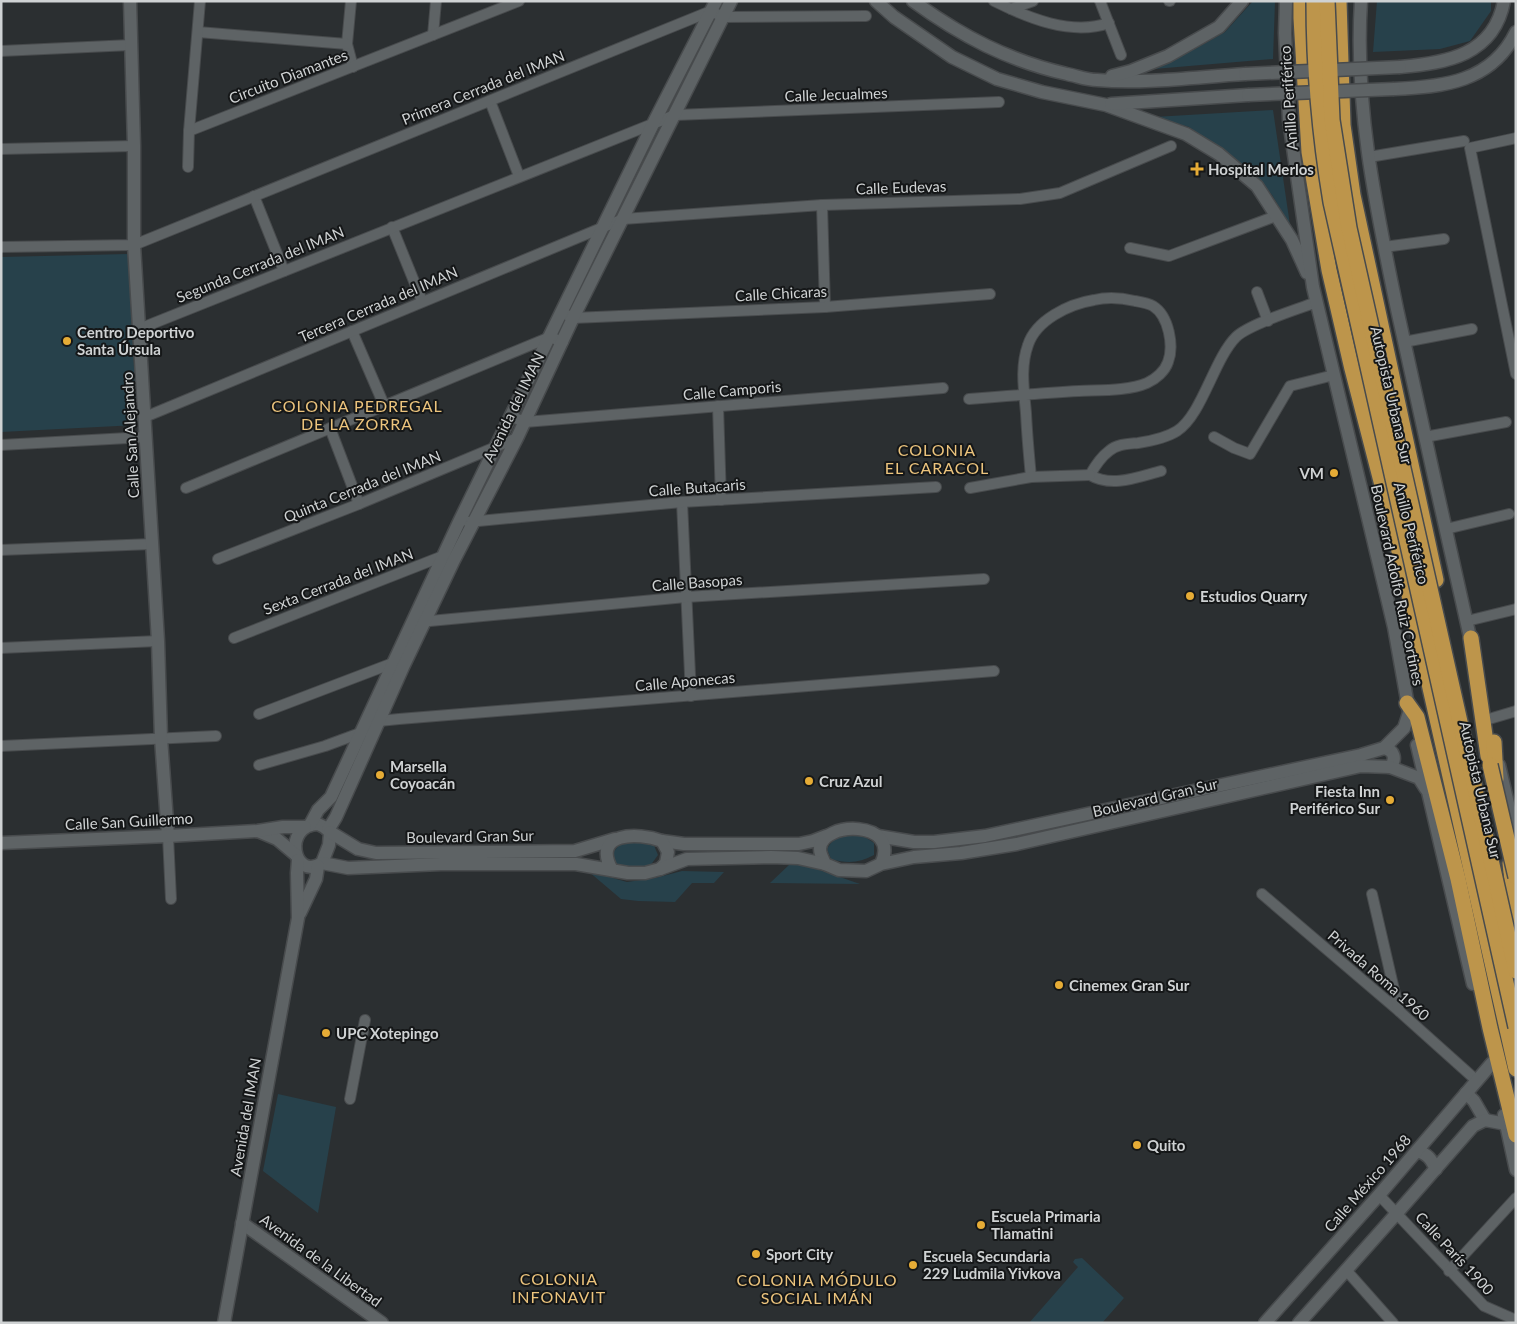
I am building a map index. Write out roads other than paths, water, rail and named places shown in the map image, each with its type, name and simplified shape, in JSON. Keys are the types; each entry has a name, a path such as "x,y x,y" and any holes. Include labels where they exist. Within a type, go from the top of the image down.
{"highway":[{"name":"Anillo Periférico","path":"1300,1 1309,152 1328,268 1400,555 1516,1069"},
{"name":"Autopista Urbana Sur","path":"1314,1 1319,109 1331,202 1516,1027"},
{"name":"Autopista Urbana Sur","path":"1327,1 1332,120 1348,228 1516,971"},
{"name":"Anillo Periférico","path":"1338,1 1343,125 1353,195 1516,948"},
{"path":"1400,555 1396,567 1397,580 1434,766 1445,844 1457,875 1511,1130"},
{"path":"1470,638 1490,765 1516,877"},
{"path":"1408,708 1417,717 1434,766 1458,854 1457,875"},
{"path":"1494,742 1495,774 1512,872 1516,922"}],"main road":[{"name":"Calle San Alejandro","path":"130,1 134,146 134,244 168,836"},
{"name":"Avenida del IMAN","path":"449,558 459,522 550,337 568,316 623,219 731,1"},
{"path":"876,1 894,17 952,57 996,79 1042,92 1106,104 1186,134 1220,154 1257,186 1292,240 1313,286"},
{"path":"913,1 930,14 996,51 1036,67 1095,80 1140,81 1400,67 1446,60 1470,51 1487,38 1500,15 1504,1"},
{"path":"1095,80 1131,71 1168,56 1219,27 1242,1"},
{"name":"Boulevard Adolfo Ruiz Cortines","path":"1286,1 1285,33 1289,120 1313,286 1394,627 1408,708 1427,790 1445,844 1492,1063 1511,1130 1516,1170"},
{"path":"1361,3 1360,47 1363,116 1384,247 1470,638 1494,742 1512,808 1516,838"},
{"name":"Avenida del IMAN","path":"308,826 318,810 331,797 360,734 398,665 449,558 474,521 525,422 563,342 568,316 604,227 654,122 714,6"},
{"path":"918,33 930,14"},
{"path":"1106,104 1248,95 1431,87 1461,80 1495,62 1510,44 1516,32"},
{"name":"Avenida del IMAN","path":"329,831 379,721 398,665"},
{"name":"Boulevard Gran Sur","path":"880,864 914,857 961,853 1017,844 1154,807 1361,755 1384,748 1404,728 1408,708"},
{"path":"1384,748 1390,750 1394,755 1394,761 1390,767"},
{"name":"Boulevard Gran Sur","path":"878,836 911,842 934,842 971,838 1154,807 1362,766 1390,767 1419,778 1427,790"},
{"path":"318,824 329,831 329,845 320,864 312,867 305,866 297,858 295,849 297,839 308,826 318,824"},
{"name":"Calle San Guillermo","path":"1,843 168,836 308,826"},
{"path":"853,829 867,830 878,836 884,844 885,852 880,864 866,871 852,872 798,858 724,858 687,859 645,873 628,873 612,870 607,861 606,854 608,846 615,839 637,835 684,844 799,844 814,841 840,831 853,829"},
{"name":"Calle San Guillermo","path":"258,831 278,839 297,858"},
{"name":"Boulevard Gran Sur","path":"329,831 358,849 376,853 575,850 615,839"},
{"path":"825,864 820,849 821,843 826,836"},
{"path":"660,869 666,863 668,852 662,841"},
{"name":"Avenida del IMAN","path":"224,1323 298,918 297,858"},
{"name":"Avenida del IMAN","path":"298,918 316,879 320,864"},
{"name":"Boulevard Gran Sur","path":"320,864 348,868 441,864 576,864 612,870"},
{"name":"Calle México 1968","path":"1265,1323 1379,1195 1492,1063"},
{"path":"1466,1093 1474,1101 1484,1120 1511,1130"},
{"path":"1298,1323 1398,1213 1447,1154 1473,1126 1484,1120"},
{"path":"1428,1138 1431,1147 1437,1152 1447,1154"},
{"path":"1417,1151 1425,1153 1431,1159 1436,1169"},
{"name":"Avenida de la Libertad","path":"242,1223 382,1323"}],"street":[{"path":"188,167 189,131 200,1"},
{"path":"351,1 347,44 353,67"},
{"path":"433,35 436,1"},
{"name":"Circuito Diamantes","path":"189,131 520,1"},
{"path":"994,1 1056,26 1098,27 1109,23"},
{"path":"1011,9 1033,1"},
{"path":"1100,1 1121,55"},
{"path":"714,6 724,17 866,16"},
{"name":"Primera Cerrada del IMAN","path":"134,244 490,101 714,6"},
{"path":"198,32 347,44"},
{"path":"1,51 131,45"},
{"path":"490,101 519,176"},
{"name":"Calle Jecualmes","path":"674,115 999,102"},
{"name":"Segunda Cerrada del IMAN","path":"140,329 674,115"},
{"path":"1516,138 1470,148 1516,374"},
{"path":"1369,157 1464,142"},
{"path":"1,149 134,146"},
{"name":"Calle Eudevas","path":"623,219 822,205 1020,198 1060,193 1171,146"},
{"path":"254,196 284,271"},
{"path":"822,205 825,307"},
{"path":"1130,248 1169,256 1276,216"},
{"name":"Tercera Cerrada del IMAN","path":"145,417 623,219"},
{"path":"392,227 422,302"},
{"path":"1384,247 1444,239"},
{"path":"1,247 134,244"},
{"path":"1257,292 1268,321"},
{"name":"Calle Chicaras","path":"568,316 825,307 990,294"},
{"path":"969,399 1024,394 1100,390 1132,387 1147,383 1159,376 1168,363 1170,346 1168,330 1162,315 1154,307 1144,303 1110,298 1092,300 1072,306 1056,314 1041,324 1034,332 1028,343 1023,375 1024,394 1031,477"},
{"path":"1090,475 1109,450 1121,444 1164,438 1179,430 1192,415 1226,351 1237,336 1248,329 1317,302"},
{"path":"1404,342 1472,329"},
{"path":"352,330 384,405"},
{"path":"186,488 550,337 563,342"},
{"path":"1214,437 1250,454 1290,386 1334,375"},
{"name":"Calle Camporis","path":"525,422 943,388"},
{"path":"718,406 721,500"},
{"path":"512,416 525,422"},
{"path":"1425,437 1506,422"},
{"path":"330,428 359,504"},
{"path":"1,445 146,437"},
{"name":"Quinta Cerrada del IMAN","path":"218,559 359,504 517,438"},
{"path":"970,488 1031,477 1090,475 1100,481 1121,481 1161,471"},
{"name":"Calle Butacaris","path":"459,522 682,502 936,487"},
{"path":"682,502 691,696"},
{"path":"1446,529 1508,514"},
{"path":"1,550 152,544"},
{"name":"Sexta Cerrada del IMAN","path":"234,638 449,558"},
{"name":"Calle Basopas","path":"418,622 686,597 984,579"},
{"path":"1467,621 1516,609"},
{"path":"1,648 158,641"},
{"path":"259,714 360,676 398,665"},
{"name":"Calle Aponecas","path":"379,721 994,671"},
{"path":"1489,719 1516,712"},
{"path":"259,765 360,734 379,721"},
{"path":"1,746 216,736"},
{"path":"168,836 171,899"},
{"name":"Privada Roma 1960","path":"1262,894 1399,1011 1476,1080"},
{"path":"1372,894 1399,1011"},
{"path":"350,1099 365,1020"},
{"name":"Calle París 1900","path":"1379,1195 1484,1306 1516,1320"},
{"path":"1449,1271 1516,1198"},
{"path":"1346,1270 1393,1323"}],"place":[{"name":"Hospital Merlos","path":"1197,169"},
{"name":"Centro Deportivo Santa Úrsula","path":"67,341"},
{"name":"VM","path":"1334,473"},
{"name":"Estudios Quarry","path":"1190,596"},
{"name":"Marsella Coyoacán","path":"380,775"},
{"name":"Cruz Azul","path":"809,781"},
{"name":"Fiesta Inn Periférico Sur","path":"1390,800"},
{"name":"Cinemex Gran Sur","path":"1059,985"},
{"name":"UPC Xotepingo","path":"326,1033"},
{"name":"Quito","path":"1137,1145"},
{"name":"Escuela Primaria Tlamatini","path":"981,1225"},
{"name":"Sport City","path":"756,1254"},
{"name":"Escuela Secundaria 229 Ludmila Yivkova","path":"913,1265"}],"district":[{"name":"COLONIA PEDREGAL DE LA ZORRA","path":"357,414"},
{"name":"COLONIA EL CARACOL","path":"937,458"},
{"name":"COLONIA INFONAVIT","path":"559,1287"},
{"name":"COLONIA MÓDULO SOCIAL IMÁN","path":"817,1288"}]}
